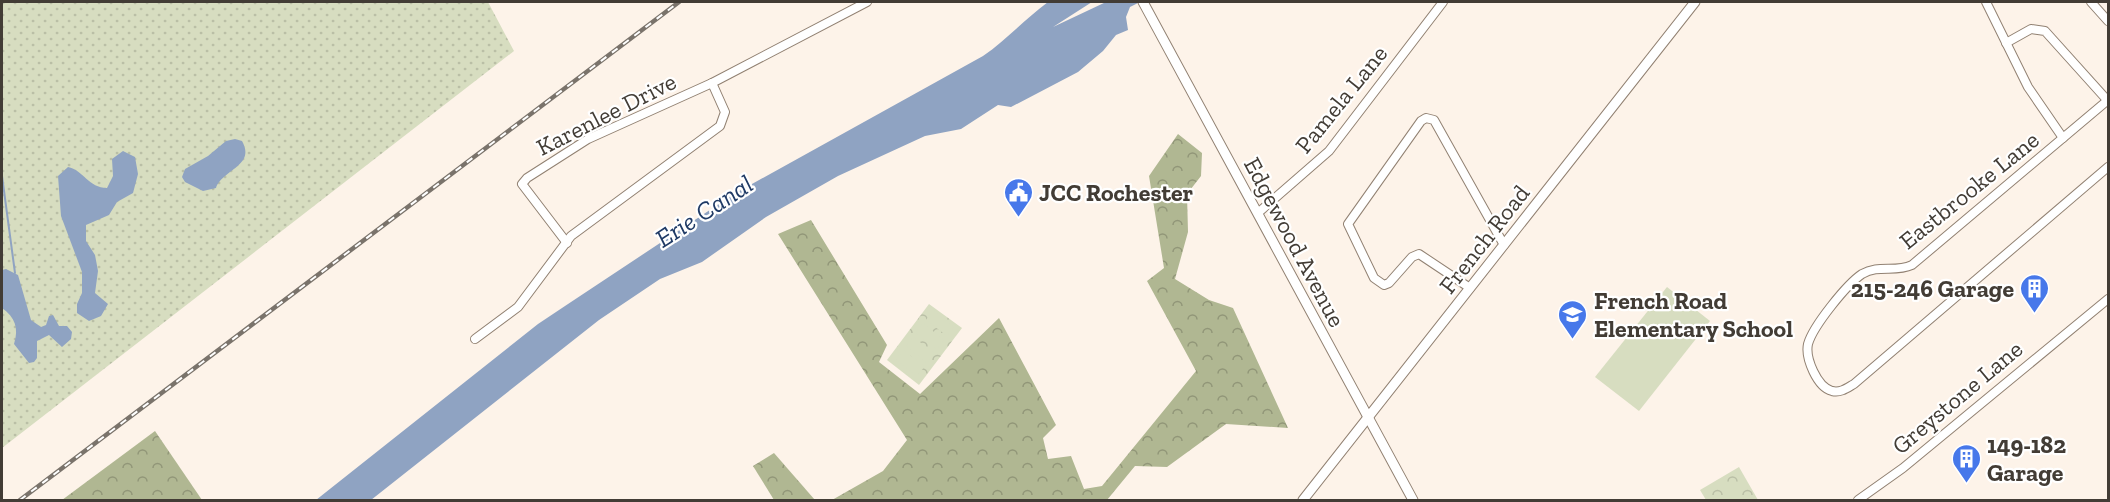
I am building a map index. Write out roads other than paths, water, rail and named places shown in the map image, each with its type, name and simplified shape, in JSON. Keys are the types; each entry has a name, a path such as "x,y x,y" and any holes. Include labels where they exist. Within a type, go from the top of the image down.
{"street":[{"name":"Karenlee Drive","path":"567,243 522,184 527,178 588,139 712,82 867,2"},
{"name":"Edgewood Avenue","path":"1143,2 1259,212 1413,501"},
{"name":"Pamela Lane","path":"1259,212 1329,151 1443,2"},
{"name":"Eastbrooke Lane","path":"1986,2 2028,87 2063,138"},
{"path":"2091,2 2109,21"},
{"name":"French Road","path":"1303,501 1692,3"},
{"name":"Eastbrooke Lane","path":"2006,43 2031,29 2045,31 2108,101 1911,265 1900,269 1878,268 1863,274 1852,284 1818,325 1809,344 1809,360 1826,387 1839,391 1854,384 2109,167"},
{"name":"Karenlee Drive","path":"475,339 518,307 571,237 720,126 725,112 712,82"},
{"path":"1470,288 1419,254 1412,257 1389,283 1380,283 1374,278 1348,224 1421,121 1426,118 1434,120 1504,244"},
{"name":"Greystone Lane","path":"1858,501 1896,474 2109,299"}],"water":[{"path":"1048,2 1092,2 1053,27 1106,2 1140,2 1130,7 1126,17 1128,30 1116,35 1103,51 1078,72 1011,107 998,105 961,129 925,136 838,176 766,217 702,262 660,279 599,320 371,500 316,500 538,324 734,194 983,56"},
{"path":"235,139 242,141 245,156 242,162 225,176 216,188 203,191 185,182 182,177 185,169 208,156 226,141"},
{"path":"123,151 135,157 138,174 133,193 117,202 109,215 86,225 86,241 95,255 98,271 95,293 108,304 101,316 89,321 77,313 77,304 82,293 82,272 61,216 58,176 68,167 95,185 107,188 113,176 112,159"},
{"path":"6,269 18,275 31,320 41,327 46,325 49,316 53,315 59,326 67,326 72,332 71,339 62,347 49,335 37,341 37,358 34,362 29,363 14,344 15,323 2,308 2,270"}],"waterway":[{"path":"2,176 15,273"}],"railway":[{"path":"20,500 679,2"}],"place":[{"name":"JCC Rochester","path":"1018,218"},
{"name":"215-246 Garage","path":"2035,314"},
{"name":"French Road Elementary School","path":"1573,340"},
{"name":"149-182 Garage","path":"1966,484"}],"water label":[{"name":"Erie Canal","path":"704,211"}]}
